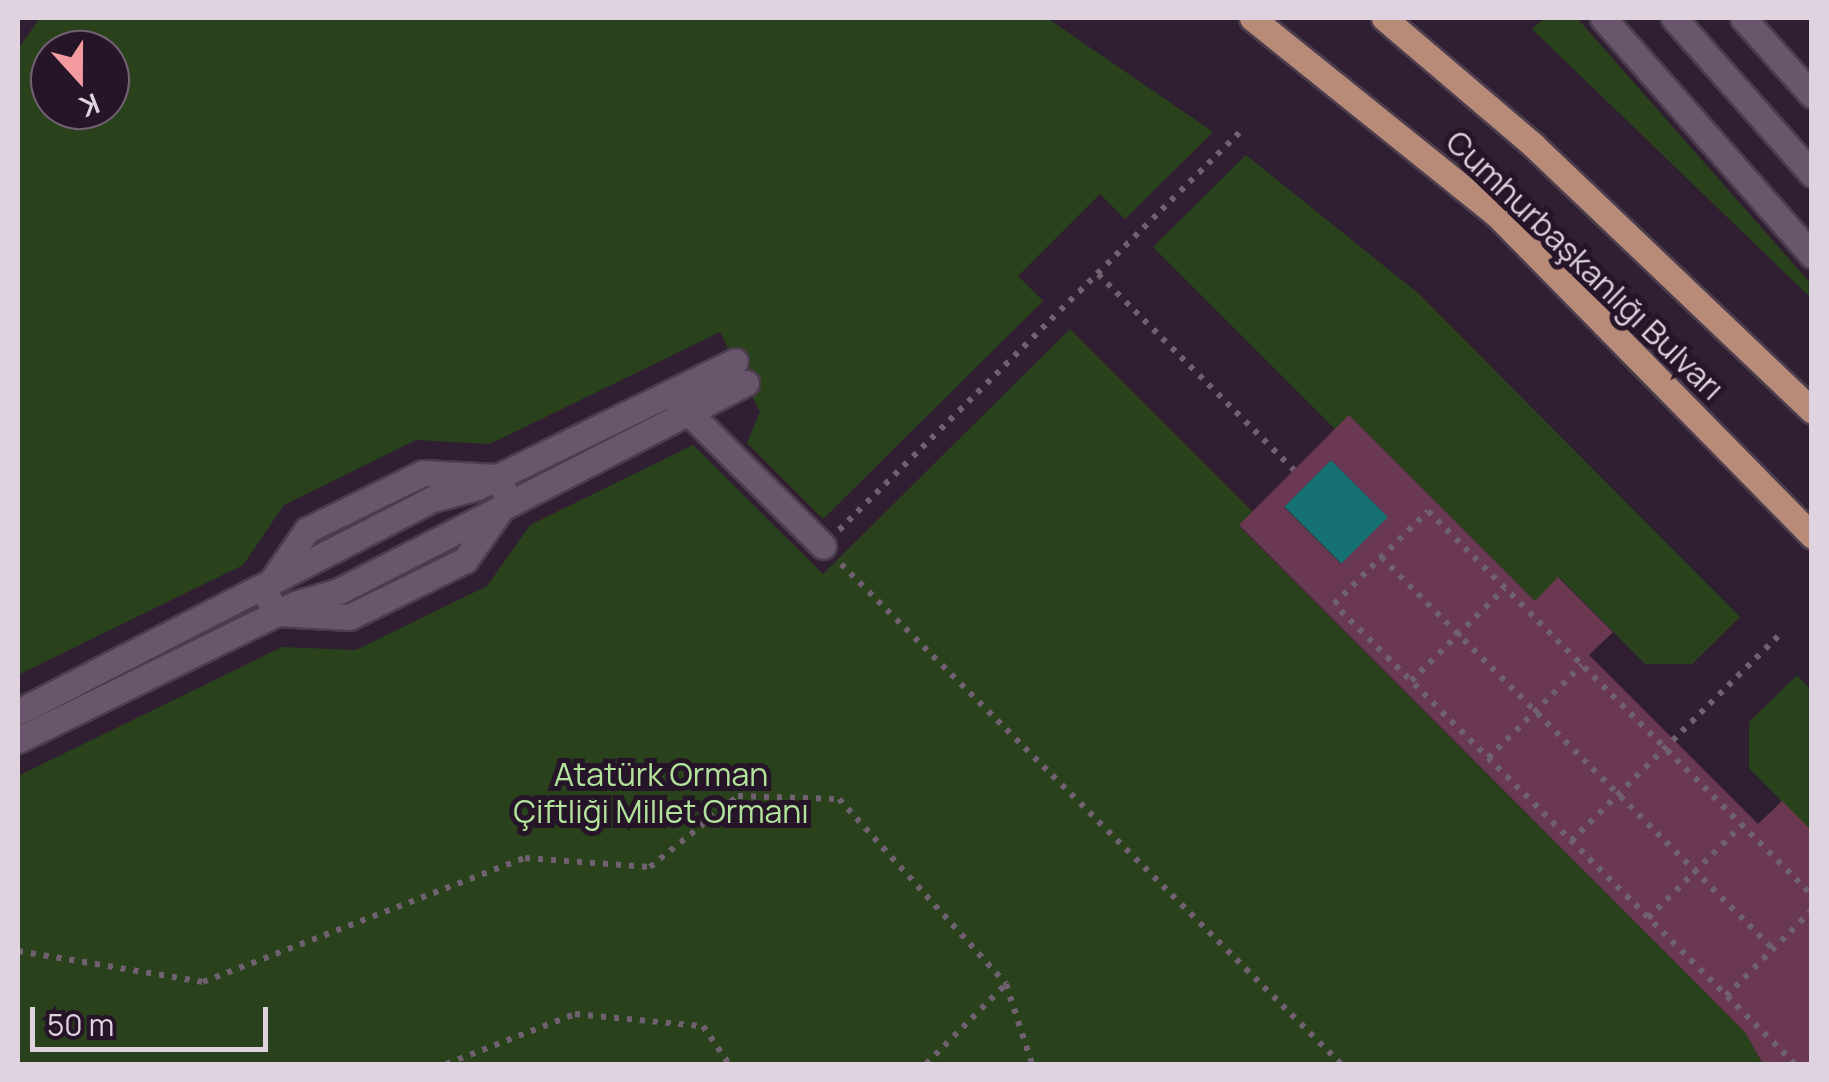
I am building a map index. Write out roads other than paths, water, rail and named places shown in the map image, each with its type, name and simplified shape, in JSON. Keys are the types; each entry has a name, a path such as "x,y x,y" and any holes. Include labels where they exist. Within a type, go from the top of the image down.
{"main road":[{"name":"Cumhurbaşkanlığı Bulvarı","path":"1252,18 1498,215 1812,536"},
{"name":"Cumhurbaşkanlığı Bulvarı","path":"1384,18 1533,145 1812,411"}],"lane":[{"path":"1603,18 1812,255"},
{"path":"1674,18 1812,174"},
{"path":"1744,18 1812,95"},
{"path":"18,712 270,602 451,536 502,488 669,393 740,372 688,412 502,488 321,554 270,602 18,740"},
{"path":"669,393 823,546"}],"park label":[{"name":"Atatürk Orman Çiftliği Millet Ormanı","path":"661,794"}]}
